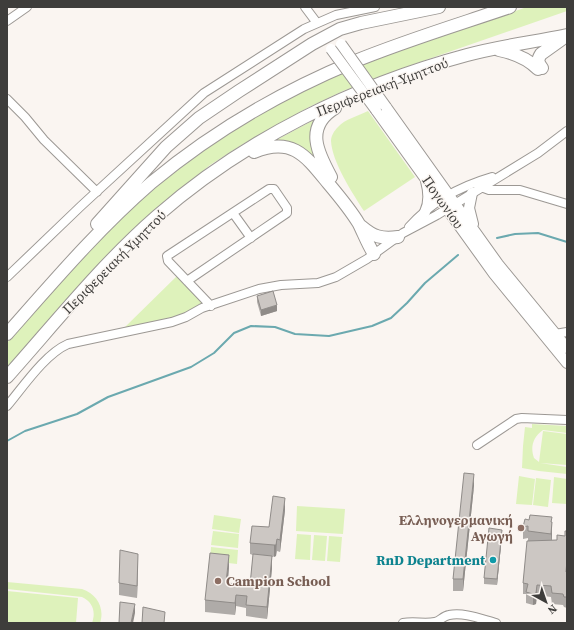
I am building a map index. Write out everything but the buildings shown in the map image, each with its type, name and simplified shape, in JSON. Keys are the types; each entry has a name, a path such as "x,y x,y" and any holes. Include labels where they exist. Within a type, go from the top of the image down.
{"highway":[{"path":"40,298 63,265 151,162 182,132 216,105 328,35 361,23 439,7"},
{"name":"Περιφερειακή Υμηττού","path":"7,334 94,237 132,200 194,150 245,117 298,88 353,62 510,7"},
{"path":"494,48 521,56 540,69 538,57 567,35"},
{"name":"Περιφερειακή Υμηττού","path":"7,377 64,311 132,239 182,195 252,147 310,115 364,91 427,68 466,55 494,48 567,35"},
{"path":"340,196 317,150 317,131 319,124 328,113 364,91"},
{"path":"218,169 238,162 260,150 278,146 300,153 307,158 340,196 363,228 374,240 377,253"},
{"path":"363,228 379,237 401,235"}],"main road":[{"name":"Πογωνίου","path":"328,35 341,44 424,176 445,197"},
{"name":"Πογωνίου","path":"328,35 331,49 381,109 445,197 503,285 567,363"},
{"path":"424,176 429,197 425,212"},
{"path":"472,193 469,203 470,213 479,237"},
{"name":"Πογωνίου","path":"451,206 479,237 515,286 567,348"}],"street":[{"path":"7,21 26,7"},
{"path":"305,7 317,23"},
{"path":"7,277 204,93 304,29 336,15 375,7"},
{"path":"7,99 25,117 44,140 97,192"},
{"path":"7,406 54,352 64,346 84,340 172,322 186,317 202,308 265,288 326,281 349,270 377,253 401,235 538,152 567,131"},
{"path":"401,235 425,212 445,197 468,185 504,173"},
{"path":"481,187 489,190 520,190 567,204"},
{"path":"187,281 287,213 287,208 273,188 269,189 167,256 168,261 187,281 211,306"},
{"path":"233,213 251,238"},
{"path":"555,334 567,332"},
{"path":"477,445 516,419 567,420"},
{"path":"403,623 435,622 447,615 455,614 496,623"}],"green space":[{"path":"527,7 567,7 567,11 417,63 343,91 309,107 243,144 210,165 150,215 34,337 7,368 7,343 71,270 121,218 196,156 258,115 328,79 384,56"},
{"path":"368,111 415,177 364,211 339,168 332,149 331,141 334,132 341,124"},
{"path":"323,115 318,165 269,144"},
{"path":"179,274 203,302 181,317 124,328"},
{"path":"532,424 567,426 567,433 543,430 533,442 532,450 534,458 539,462 543,431 567,434 567,465 540,463 567,467 567,474 522,468 525,427 532,428"},
{"path":"519,476 535,479 532,505 516,504"},
{"path":"554,477 567,479 567,504 552,503"},
{"path":"536,478 551,480 548,507 533,505"},
{"path":"297,506 345,509 343,534 296,531"},
{"path":"214,515 241,519 239,533 212,529"},
{"path":"213,531 239,534 238,548 211,545"},
{"path":"297,534 311,535 310,560 295,559"},
{"path":"314,535 327,536 325,561 312,560"},
{"path":"329,536 342,537 340,562 327,561"},
{"path":"211,547 238,550 237,564 210,561"},
{"path":"7,582 82,589 87,591 96,598 98,602 101,612 100,623 92,623 94,615 93,608 86,599 82,597 7,589"},
{"path":"7,591 78,598 76,623 7,623"}],"waterway":[{"path":"497,238 515,234 538,233 567,242"},
{"path":"7,441 25,431 77,414 108,397 191,367 214,353 234,333 251,326 275,327 295,334 329,336 372,326 391,318 425,283 458,255"}],"place":[{"name":"Ελληνογερμανική Αγωγή","path":"521,528"},
{"name":"RnD Department","path":"493,560"},
{"name":"Campion School","path":"218,581"}]}
